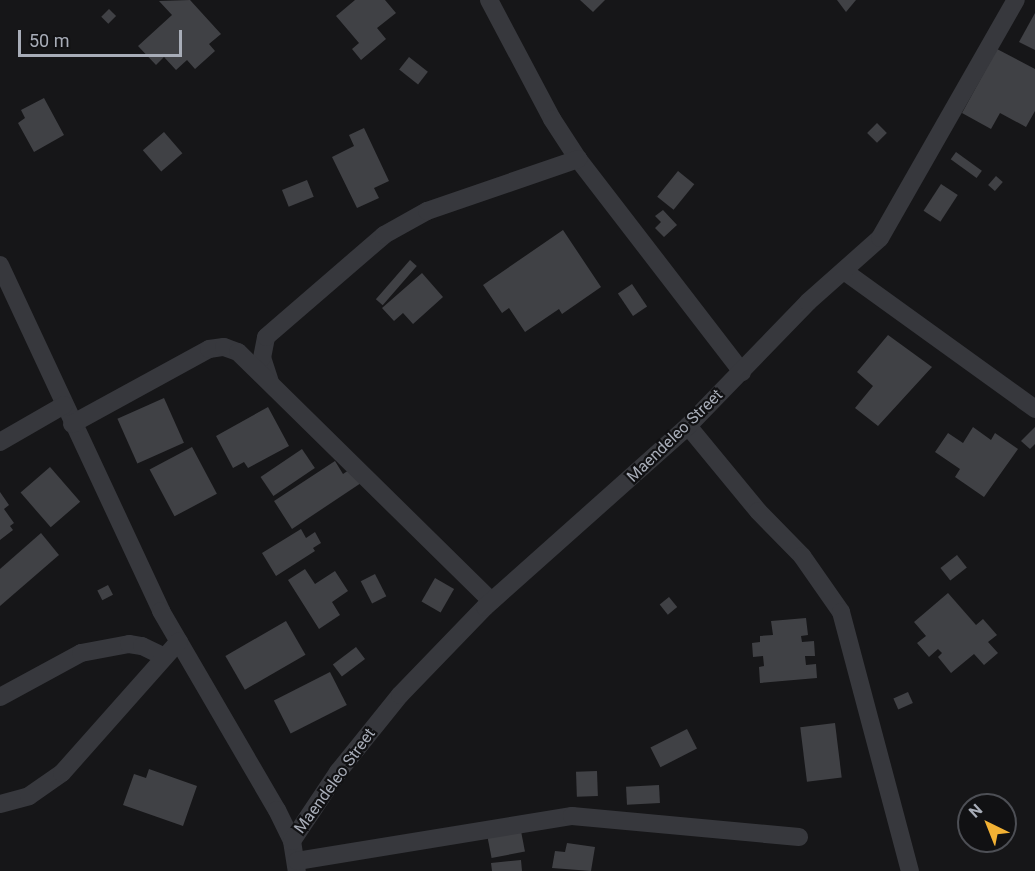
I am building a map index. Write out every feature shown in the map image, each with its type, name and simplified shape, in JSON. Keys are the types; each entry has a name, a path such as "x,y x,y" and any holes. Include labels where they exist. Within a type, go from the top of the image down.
{"street":[{"path":"489,0 552,118 578,159 742,372"},
{"name":"Maendeleo Street","path":"292,841 339,772 400,695 491,601 688,426 808,302 880,238 1016,0"},
{"path":"272,386 262,358 266,337 384,235 427,211 578,159"},
{"path":"0,265 72,424 179,641 292,841 297,866 572,816 799,837"},
{"path":"844,271 1035,409"},
{"path":"72,424 209,349 224,346 238,352 491,601"},
{"path":"0,442 64,405"},
{"path":"688,426 758,511 802,556 842,612 910,871"},
{"path":"0,804 28,796 63,773 179,641"},
{"path":"0,697 81,653 129,644 165,657"}],"building":[{"path":"190,0 221,34 209,44 215,51 195,69 187,60 176,70 164,57 156,65 138,46 172,15 159,1"},
{"path":"355,0 385,0 396,13 377,28 386,39 361,60 352,49 359,43 336,16"},
{"path":"580,0 605,0 593,12"},
{"path":"837,0 856,0 846,12"},
{"path":"109,9 116,16 108,24 101,17"},
{"path":"1035,13 1035,50 1019,42"},
{"path":"997,49 1035,69 1035,111 1026,127 1000,113 991,129 962,113"},
{"path":"409,57 428,72 418,84 399,70"},
{"path":"44,98 64,135 34,152 18,123 25,118 21,110"},
{"path":"877,123 887,133 877,143 867,133"},
{"path":"364,128 389,181 374,188 379,198 357,208 332,157 354,146 349,135"},
{"path":"164,132 182,153 161,172 143,150"},
{"path":"956,152 982,171 977,178 951,159"},
{"path":"678,171 694,184 674,210 657,197"},
{"path":"996,176 1003,182 995,191 988,185"},
{"path":"307,180 314,197 289,207 282,190"},
{"path":"941,184 958,195 940,222 924,211"},
{"path":"663,210 677,225 664,237 655,228 661,222 655,216"},
{"path":"563,230 601,287 562,314 559,309 525,332 509,308 502,313 483,285"},
{"path":"410,260 417,266 383,305 376,299"},
{"path":"422,273 443,297 413,324 403,313 394,321 382,308"},
{"path":"632,284 647,306 633,316 618,294"},
{"path":"888,335 932,367 878,426 855,408 873,386 857,372"},
{"path":"164,398 184,443 137,464 117,419"},
{"path":"268,407 289,446 248,468 244,462 233,468 216,436"},
{"path":"973,427 991,440 995,433 1018,449 984,497 955,477 960,469 935,452 948,433 963,443"},
{"path":"1035,427 1035,444 1030,449 1021,441"},
{"path":"192,447 217,494 175,516 150,470"},
{"path":"302,449 315,468 273,496 261,477"},
{"path":"335,461 343,474 352,468 361,483 292,529 274,501"},
{"path":"50,467 80,502 51,527 21,493"},
{"path":"0,492 9,505 4,509 14,523 10,526 13,530 0,540"},
{"path":"301,529 306,538 315,532 321,543 313,548 315,551 276,576 262,553"},
{"path":"41,533 59,555 0,606 0,569"},
{"path":"957,555 967,568 950,581 940,568"},
{"path":"305,569 315,584 335,571 348,591 332,602 340,615 319,629 288,580"},
{"path":"375,574 386,596 372,604 361,581"},
{"path":"435,578 454,589 441,612 422,601"},
{"path":"108,585 113,595 102,600 97,590"},
{"path":"948,593 976,625 983,619 997,635 988,642 998,653 984,665 974,654 951,673 938,657 942,653 938,649 929,657 917,643 926,636 914,622"},
{"path":"669,597 677,607 668,615 660,605"},
{"path":"806,618 808,635 801,636 802,642 814,641 815,656 805,656 806,665 816,664 817,678 760,683 759,667 764,666 763,656 753,657 752,643 760,642 760,636 773,635 771,621"},
{"path":"286,621 306,655 245,690 225,656"},
{"path":"356,647 365,659 342,676 333,664"},
{"path":"330,672 347,705 291,734 274,701"},
{"path":"908,692 913,703 898,709 893,699"},
{"path":"835,723 842,778 807,782 800,727"},
{"path":"687,729 697,749 660,767 650,748"},
{"path":"149,769 197,786 183,826 123,805 134,774 146,778"},
{"path":"597,771 598,796 577,797 576,772"},
{"path":"659,785 660,803 627,805 626,787"},
{"path":"520,826 525,852 492,858 487,832"},
{"path":"567,843 595,847 591,871 552,868 555,851 565,852"},
{"path":"521,860 522,871 492,871 491,863"}]}
